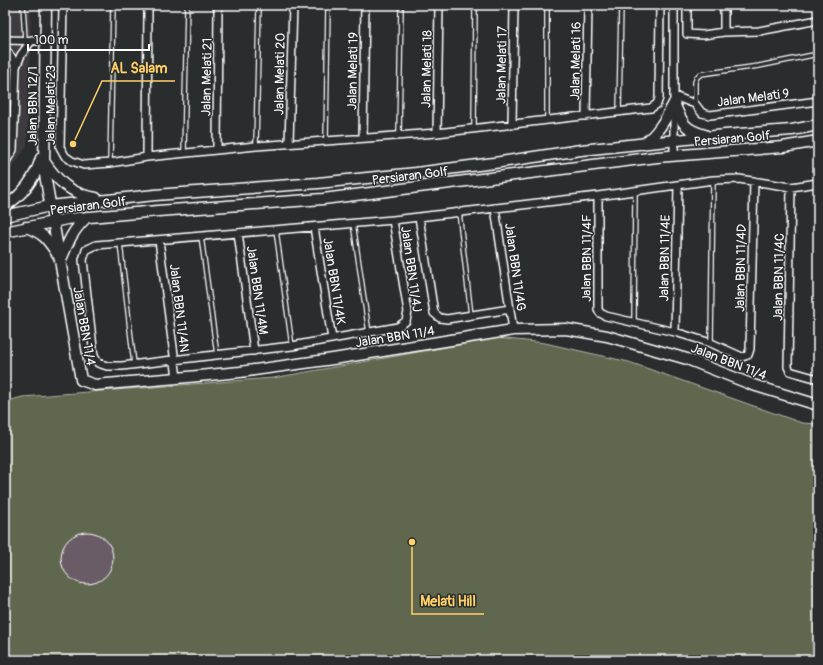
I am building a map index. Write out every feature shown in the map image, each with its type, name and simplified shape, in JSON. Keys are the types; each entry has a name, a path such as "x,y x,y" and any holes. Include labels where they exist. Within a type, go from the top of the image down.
{"street":[{"name":"Jalan BBN 12/1","path":"46,5 44,162 50,206 61,263"},
{"name":"Jalan Melati 23","path":"63,5 60,147 65,156 72,161 84,165 256,146 436,133 651,108 657,104 659,98 660,44"},
{"path":"147,157 148,5"},
{"name":"Jalan Melati 21","path":"217,150 218,5"},
{"name":"Jalan Melati 20","path":"289,143 293,5"},
{"name":"Jalan Melati 19","path":"363,138 365,5"},
{"name":"Jalan Melati 18","path":"436,133 439,5"},
{"name":"Jalan Melati 17","path":"512,125 514,5"},
{"name":"Jalan Melati 16","path":"586,116 588,5"},
{"path":"660,5 660,44 674,44"},
{"path":"674,5 674,156"},
{"path":"687,5 687,34 703,35 724,32 760,31 818,21"},
{"path":"724,5 724,32"},
{"path":"5,40 45,40"},
{"path":"5,163 12,150 16,67 28,40"},
{"path":"5,49 12,58 16,67"},
{"path":"674,99 685,125 692,132 712,137"},
{"path":"643,144 651,139 658,131 674,99"},
{"name":"Jalan Melati 9","path":"674,99 695,104 702,113 710,115 818,101"},
{"name":"Persiaran Golf","path":"5,216 50,206 155,195 326,182 431,171 581,150 792,130 818,125"},
{"name":"Persiaran Golf","path":"5,232 87,217 323,199 674,156 783,147 818,141"},
{"path":"5,206 26,189 38,168 44,144"},
{"path":"44,162 55,177 70,189 87,197 106,200"},
{"path":"369,333 254,351 107,366 98,363 94,356 83,260 86,250 96,245 393,220 598,196 713,180 739,179 791,187 818,183"},
{"name":"Jalan BBN 11/4D","path":"711,343 742,357 748,356 750,349 754,181"},
{"name":"Jalan BBN 11/4E","path":"675,332 678,185"},
{"name":"Jalan BBN 11/4C","path":"791,187 788,367 792,372 818,379"},
{"name":"Jalan BBN 11/4F","path":"598,196 598,309 600,313 606,316 634,322"},
{"name":"Jalan BBN 11/4G","path":"495,208 513,330"},
{"path":"61,263 69,240 76,227 87,217"},
{"path":"419,217 434,313 440,318 447,319 510,309"},
{"name":"Jalan BBN 11/4J","path":"369,333 398,327 406,321 408,312 393,220"},
{"path":"26,227 40,232 47,239 61,263"},
{"name":"Jalan BBN 11/4K","path":"314,227 332,339"},
{"name":"Jalan BBN 11/4M","path":"238,233 254,351"},
{"name":"Jalan BBN 11/4N","path":"159,240 175,360 176,378"},
{"name":"Jalan BBN 11/4","path":"61,263 81,380 95,385 240,372 333,359 513,330 566,329 607,336 687,359 753,385 818,405"},
{"path":"634,322 711,343"}],"lane":[{"path":"23,5 28,40"},
{"path":"110,163 113,5"},
{"path":"184,153 187,5"},
{"path":"256,146 259,5"},
{"path":"326,140 328,5"},
{"path":"399,136 401,5"},
{"path":"474,128 475,5"},
{"path":"547,5 547,121"},
{"path":"620,112 621,5"},
{"path":"695,104 697,77 701,74 759,66 818,54"},
{"path":"711,343 713,180"},
{"path":"634,322 635,191"},
{"path":"458,212 471,315"},
{"path":"353,223 369,333"},
{"path":"276,230 292,346"},
{"path":"201,236 217,355"},
{"path":"120,243 134,364"}],"shaded area":[{"path":"5,5 31,5 27,146 5,178"}],"green space":[{"path":"497,338 545,343 629,362 802,423 818,424 818,660 5,660 5,402 22,397 273,378"}],"building":[{"path":"82,532 92,532 102,536 109,543 113,553 113,563 109,573 102,580 92,584 82,584 72,580 65,573 61,563 61,553 65,543 72,536"}],"place":[{"name":"AL Salam","path":"73,144"},
{"name":"Melati Hill","path":"412,542"}]}
